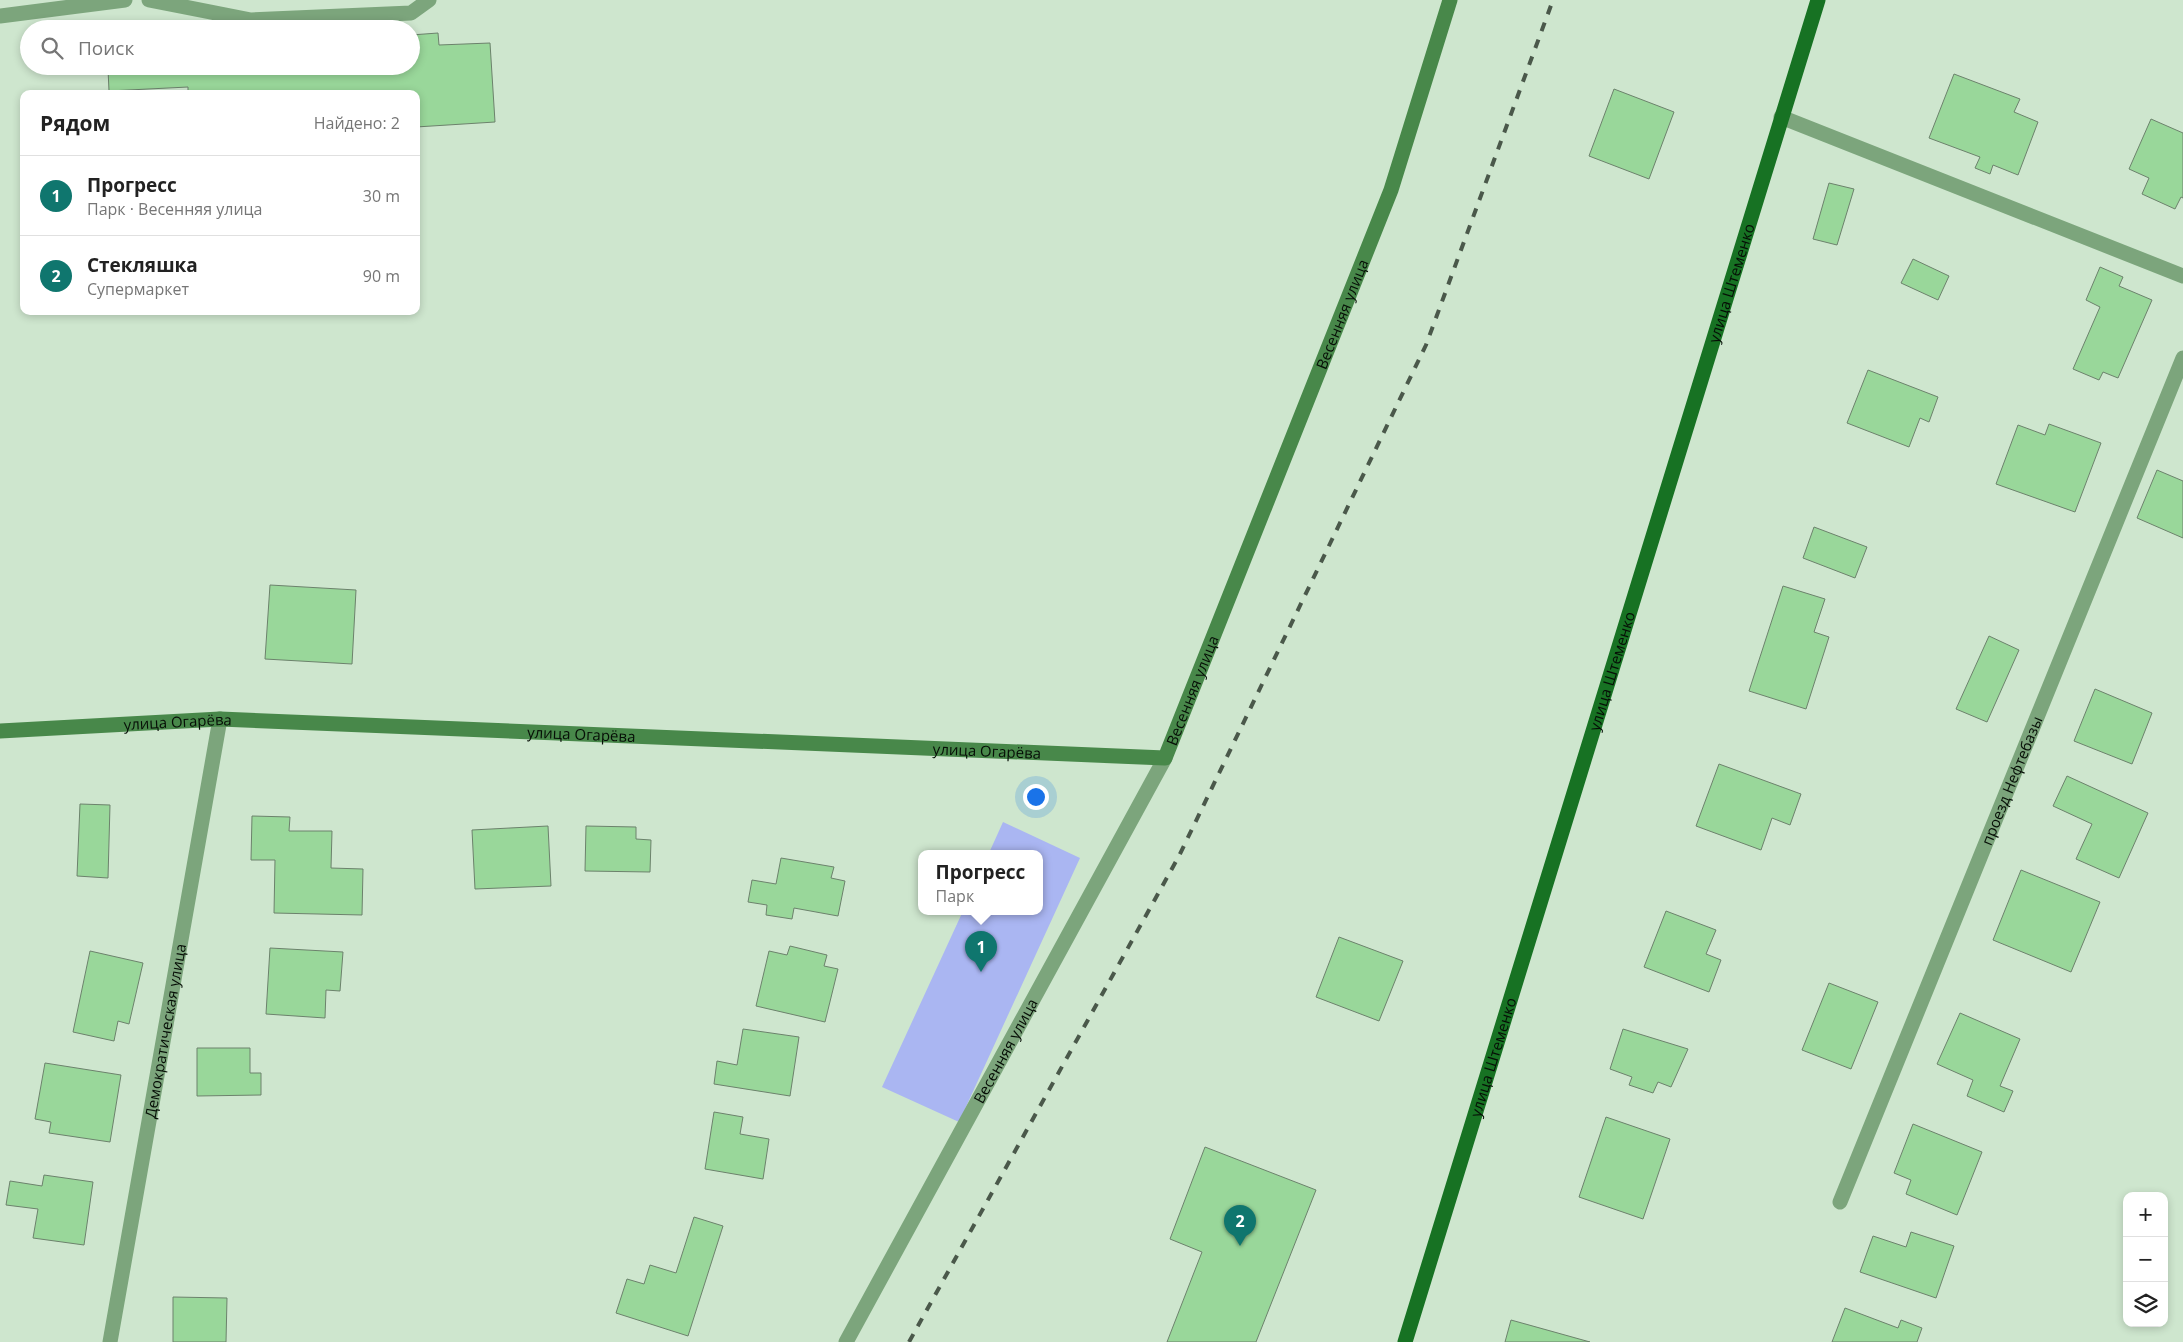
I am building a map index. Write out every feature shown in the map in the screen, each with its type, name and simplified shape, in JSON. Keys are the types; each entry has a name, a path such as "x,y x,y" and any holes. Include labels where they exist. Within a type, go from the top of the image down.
{"main road":[{"name":"Весенняя улица","path":"1165,758 1391,190 1450,0"},
{"name":"улица Штеменко","path":"1405,1342 1818,0"},
{"name":"улица Огарёва","path":"0,731 220,719 1165,758"}],"street":[{"path":"0,16 125,0"},
{"path":"149,0 251,20 411,13 429,0"},
{"path":"1781,117 2183,276"},
{"name":"проезд Нефтебазы","path":"1840,1202 2183,358"},
{"name":"Демократическая улица","path":"110,1342 220,719"},
{"name":"Весенняя улица","path":"846,1342 1165,758"}],"shaded area":[{"path":"1003,822 1080,858 959,1122 882,1087 961,915 1043,915 1043,850 990,850"}],"building":[{"path":"438,33 439,45 490,43 495,122 420,127 420,90 188,90 188,87 109,90 108,75 420,75 420,34"},
{"path":"1954,74 2020,99 2014,112 2038,122 2018,175 1993,165 1990,174 1975,168 1980,157 1929,138"},
{"path":"1614,89 1674,112 1649,179 1589,156"},
{"path":"2151,119 2183,133 2183,198 2181,197 2175,209 2142,194 2149,178 2129,169"},
{"path":"1829,183 1854,189 1837,245 1813,239"},
{"path":"1913,259 1949,276 1938,300 1901,283"},
{"path":"2100,267 2123,277 2119,286 2152,300 2118,378 2103,372 2099,380 2073,369 2100,307 2086,300"},
{"path":"1868,370 1938,397 1929,422 1920,418 1909,447 1847,423"},
{"path":"2049,424 2101,443 2075,512 1996,484 2018,425 2045,435"},
{"path":"2157,470 2183,481 2183,538 2137,518"},
{"path":"1814,527 1867,547 1855,578 1803,558"},
{"path":"270,585 356,590 352,664 265,659"},
{"path":"1783,586 1825,599 1814,632 1829,637 1806,709 1749,691"},
{"path":"1989,636 2019,650 1987,722 1956,709"},
{"path":"2095,689 2152,713 2132,764 2074,741"},
{"path":"1719,764 1801,794 1790,825 1772,818 1761,850 1696,826"},
{"path":"2067,776 2148,813 2119,878 2076,859 2092,824 2053,806"},
{"path":"80,804 110,805 108,878 77,876"},
{"path":"252,816 290,817 289,831 332,831 331,868 363,869 362,915 274,913 275,860 251,860"},
{"path":"548,826 551,886 475,889 472,830"},
{"path":"586,826 636,827 636,839 651,840 650,872 585,871"},
{"path":"781,858 834,867 831,878 845,881 838,916 794,908 792,919 766,915 767,905 748,902 752,880 776,884"},
{"path":"2021,870 2100,902 2071,972 1993,940"},
{"path":"1666,911 1716,930 1706,954 1721,960 1709,992 1644,967"},
{"path":"1339,937 1403,961 1379,1021 1316,997"},
{"path":"790,946 827,955 824,966 838,969 825,1022 756,1006 769,951 787,955"},
{"path":"270,948 343,952 340,991 326,990 325,1018 266,1014"},
{"path":"90,951 143,963 129,1024 118,1021 114,1041 73,1032"},
{"path":"1829,983 1878,1002 1851,1069 1802,1050"},
{"path":"1960,1013 2020,1039 2000,1086 2013,1091 2004,1112 1967,1096 1973,1080 1937,1064"},
{"path":"743,1029 799,1037 790,1096 714,1084 717,1061 737,1065"},
{"path":"1623,1029 1688,1049 1671,1087 1658,1082 1653,1093 1629,1085 1632,1077 1610,1069"},
{"path":"197,1048 250,1048 250,1073 261,1073 261,1095 197,1096"},
{"path":"45,1063 121,1075 110,1142 49,1133 51,1122 35,1119"},
{"path":"714,1112 743,1117 740,1134 769,1139 763,1179 705,1169"},
{"path":"1606,1117 1670,1139 1643,1219 1579,1197"},
{"path":"1913,1124 1982,1152 1957,1215 1906,1194 1911,1180 1894,1173"},
{"path":"1205,1147 1316,1190 1256,1342 1167,1342 1202,1252 1170,1239"},
{"path":"44,1175 93,1182 84,1245 33,1238 38,1209 6,1205 10,1181 42,1186"},
{"path":"694,1217 723,1226 688,1336 616,1313 627,1279 644,1284 650,1265 676,1273"},
{"path":"1911,1232 1954,1246 1936,1298 1860,1272 1873,1236 1906,1247"},
{"path":"173,1297 227,1298 226,1342 173,1342"},
{"path":"1845,1308 1898,1328 1901,1320 1922,1328 1917,1342 1832,1342"},
{"path":"1511,1320 1590,1342 1505,1342"}],"railway":[{"path":"909,1342 1179,856 1426,345 1553,0"}],"place":[{"name":"Прогресс","path":"981,972"},
{"name":"Стекляшка","path":"1240,1246"}]}
